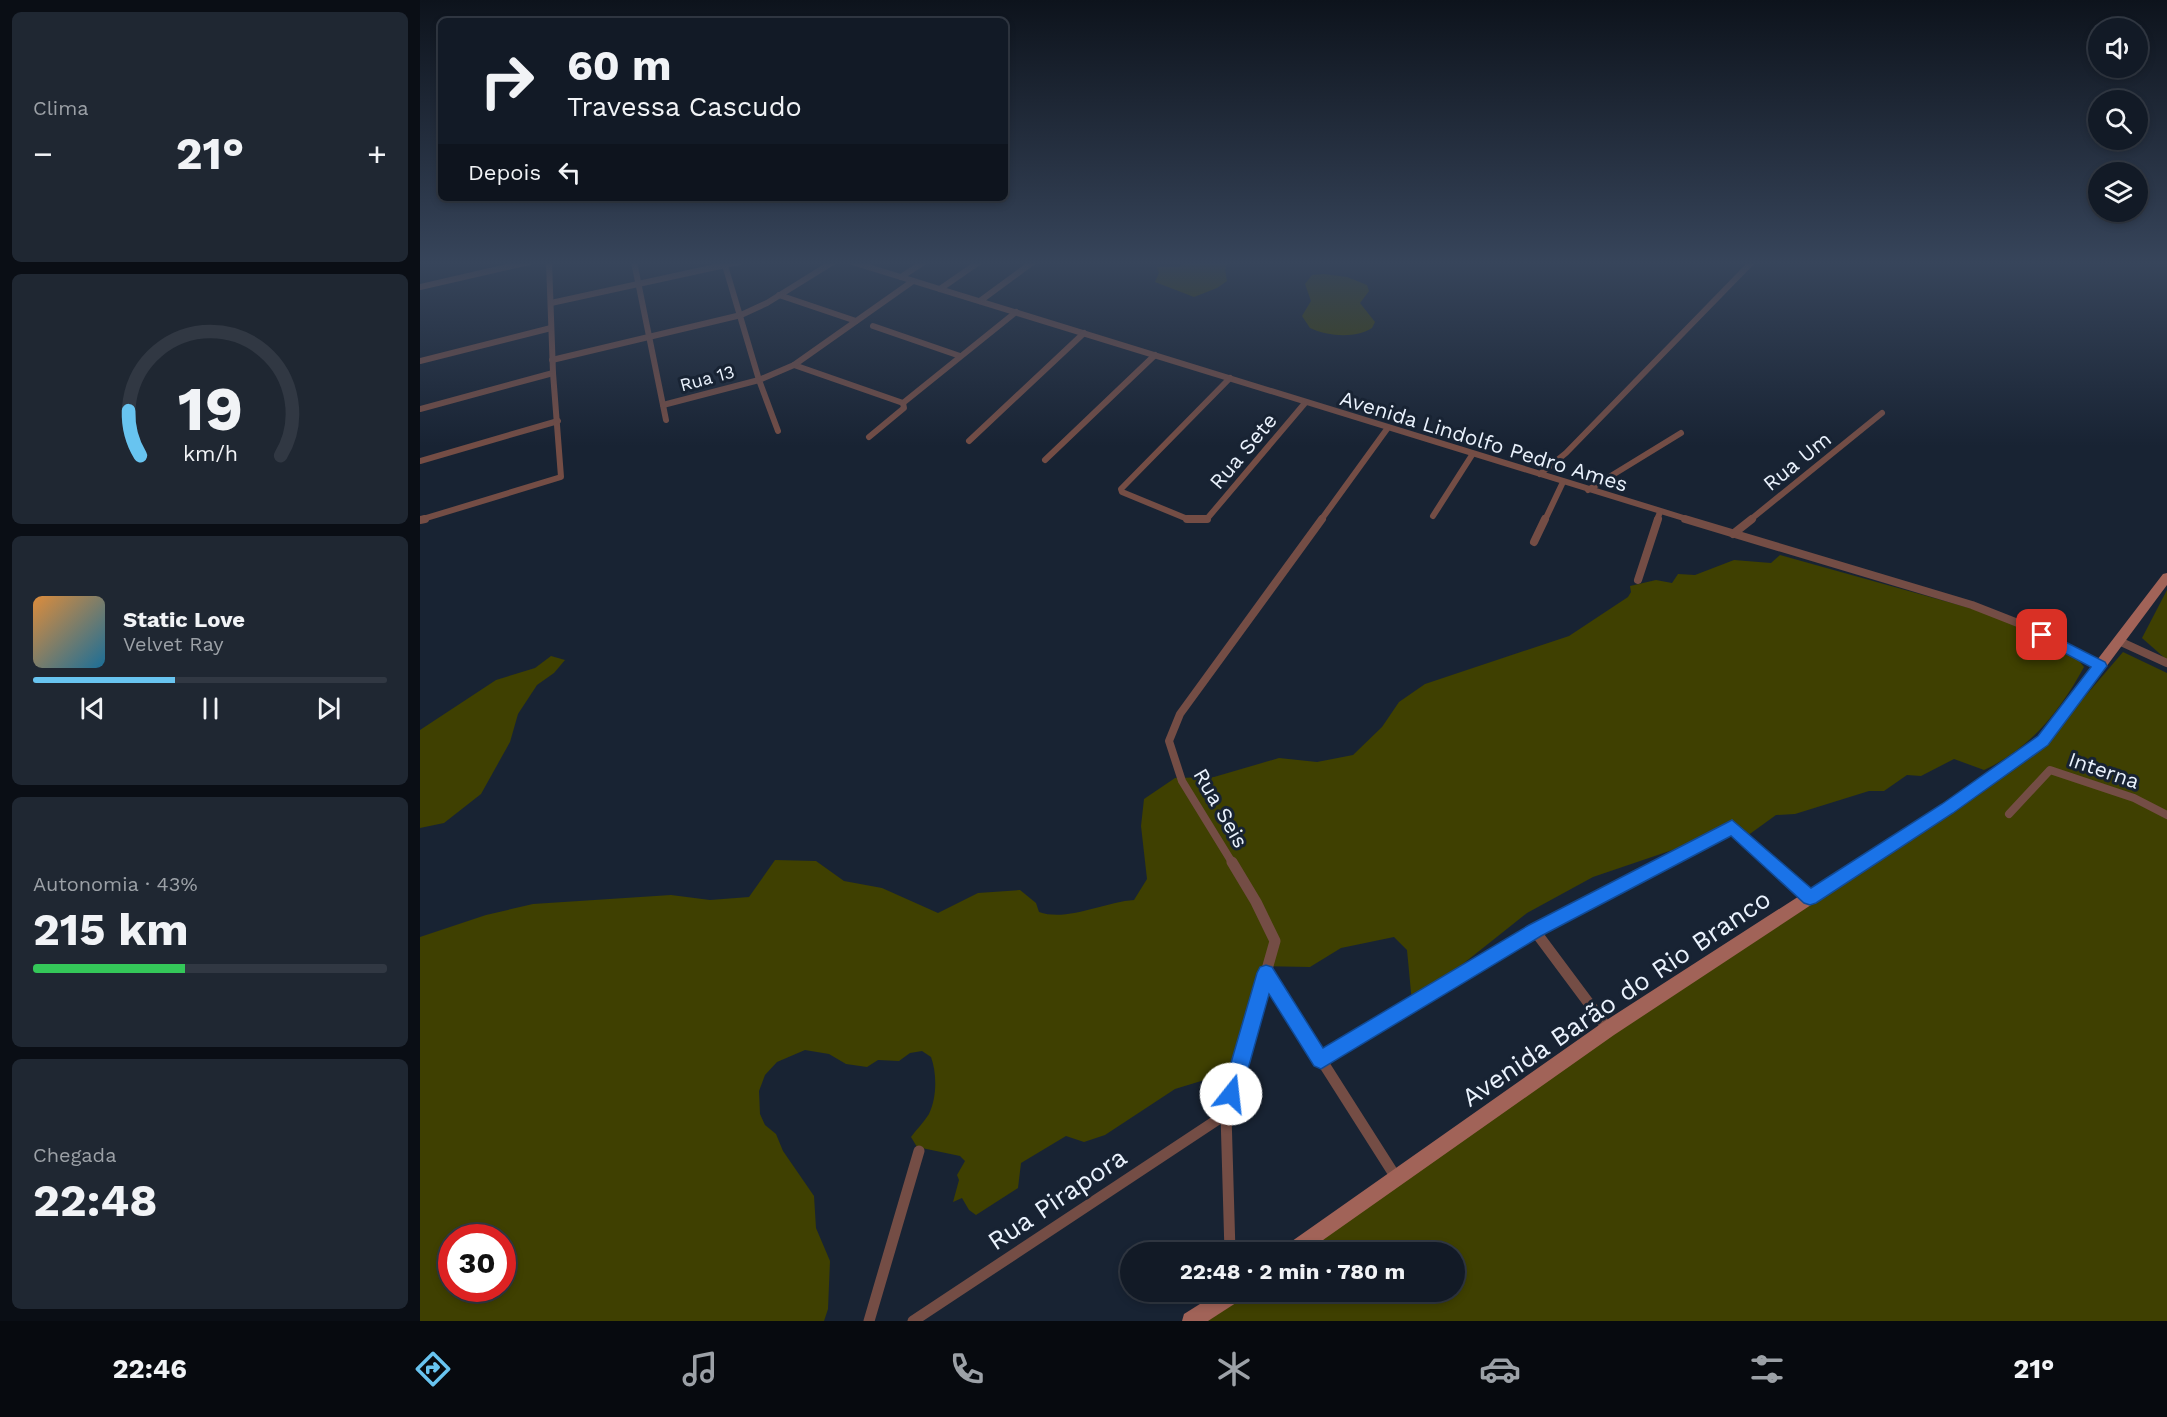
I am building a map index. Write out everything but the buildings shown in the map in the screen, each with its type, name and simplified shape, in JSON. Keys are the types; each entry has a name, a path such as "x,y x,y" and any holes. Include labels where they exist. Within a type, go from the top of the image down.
{"street":[{"path":"420,520 561,477 551,324"},
{"path":"647,324 666,420"},
{"path":"552,360 705,324"},
{"path":"743,324 759,380"},
{"name":"Rua 13","path":"663,405 759,380 794,365 852,324"},
{"path":"903,403 1001,324"},
{"name":"Avenida Lindolfo Pedro Ames","path":"1054,324 1472,455 1972,604 2023,625 2100,666"},
{"path":"1539,474 1566,453 1692,324"},
{"path":"873,326 960,356"},
{"path":"420,361 551,328"},
{"path":"969,441 1084,333"},
{"path":"1045,460 1155,355"},
{"path":"794,365 903,403"},
{"path":"420,409 553,373"},
{"path":"1206,520 1190,520 1124,493 1121,489 1230,378"},
{"name":"Rua 13","path":"759,380 778,431"},
{"path":"868,437 904,408 903,403"},
{"name":"Rua Sete","path":"1206,520 1305,403"},
{"name":"Rua Um","path":"1733,534 1882,413"},
{"path":"420,461 558,421"},
{"name":"Rua Seis","path":"1230,1242 1226,1114 1275,941 1256,902 1182,781 1168,741 1180,714 1387,429"},
{"path":"1588,490 1681,433"},
{"path":"1433,516 1472,455"},
{"path":"1534,542 1563,482"},
{"path":"1638,580 1660,512"},
{"name":"Avenida Barão do Rio Branco","path":"1306,1242 1608,1029 1955,803 2043,741 2167,577"},
{"path":"2119,641 2167,663"},
{"name":"Interna","path":"2009,814 2050,770 2134,798 2167,815"},
{"path":"1321,1060 1535,931 1732,827 1810,897"},
{"path":"1535,931 1608,1029"},
{"path":"1266,973 1398,1179"},
{"name":"Rua Pirapora","path":"913,1321 1226,1114"},
{"path":"869,1321 919,1151"},
{"path":"1191,1321 1218,1302"}],"shaded area":[{"path":"1307,324 1374,324 1372,328 1349,335 1324,333 1310,328"},
{"path":"1780,555 1991,614 2073,653 2084,667 2065,699 2030,740 1984,770 1954,759 1921,776 1907,775 1884,791 1869,791 1795,814 1776,815 1747,836 1730,822 1696,842 1593,877 1527,913 1454,971 1434,1001 1412,1003 1407,950 1394,937 1341,948 1310,967 1264,966 1229,1090 1217,1088 1211,1078 1175,1089 1105,1135 1084,1142 1066,1136 1021,1163 1018,1188 976,1215 969,1210 962,1198 953,1202 959,1180 957,1175 965,1161 960,1156 917,1147 911,1137 929,1114 934,1101 935,1078 931,1057 922,1051 910,1053 899,1061 878,1060 867,1067 846,1064 829,1054 805,1050 777,1062 765,1075 759,1091 760,1114 765,1125 776,1134 783,1151 814,1196 816,1228 830,1261 828,1309 824,1321 420,1321 420,937 486,915 533,904 671,895 710,900 749,897 775,860 816,861 844,881 882,888 938,913 978,893 1020,890 1036,903 1039,912 1061,915 1134,900 1147,879 1141,826 1144,799 1175,778 1214,777 1279,758 1317,762 1353,755 1382,727 1399,702 1425,684 1569,636 1628,597 1631,592 1630,586 1656,580 1672,583 1678,574 1695,575 1734,560 1771,563"},
{"path":"2167,590 2167,660 2142,638"},
{"path":"2123,652 2167,673 2167,1321 1198,1321 1226,1302 1465,1302 1465,1242 1311,1242 1612,1032 2045,743"},
{"path":"551,656 565,660 554,673 537,685 518,714 510,742 481,794 444,823 420,828 420,730 496,680 535,668"}],"route":[{"path":"1231,1094 1266,973 1321,1060 1535,931 1732,827 1810,897 1988,781 2043,741 2100,666 2042,635"}]}
